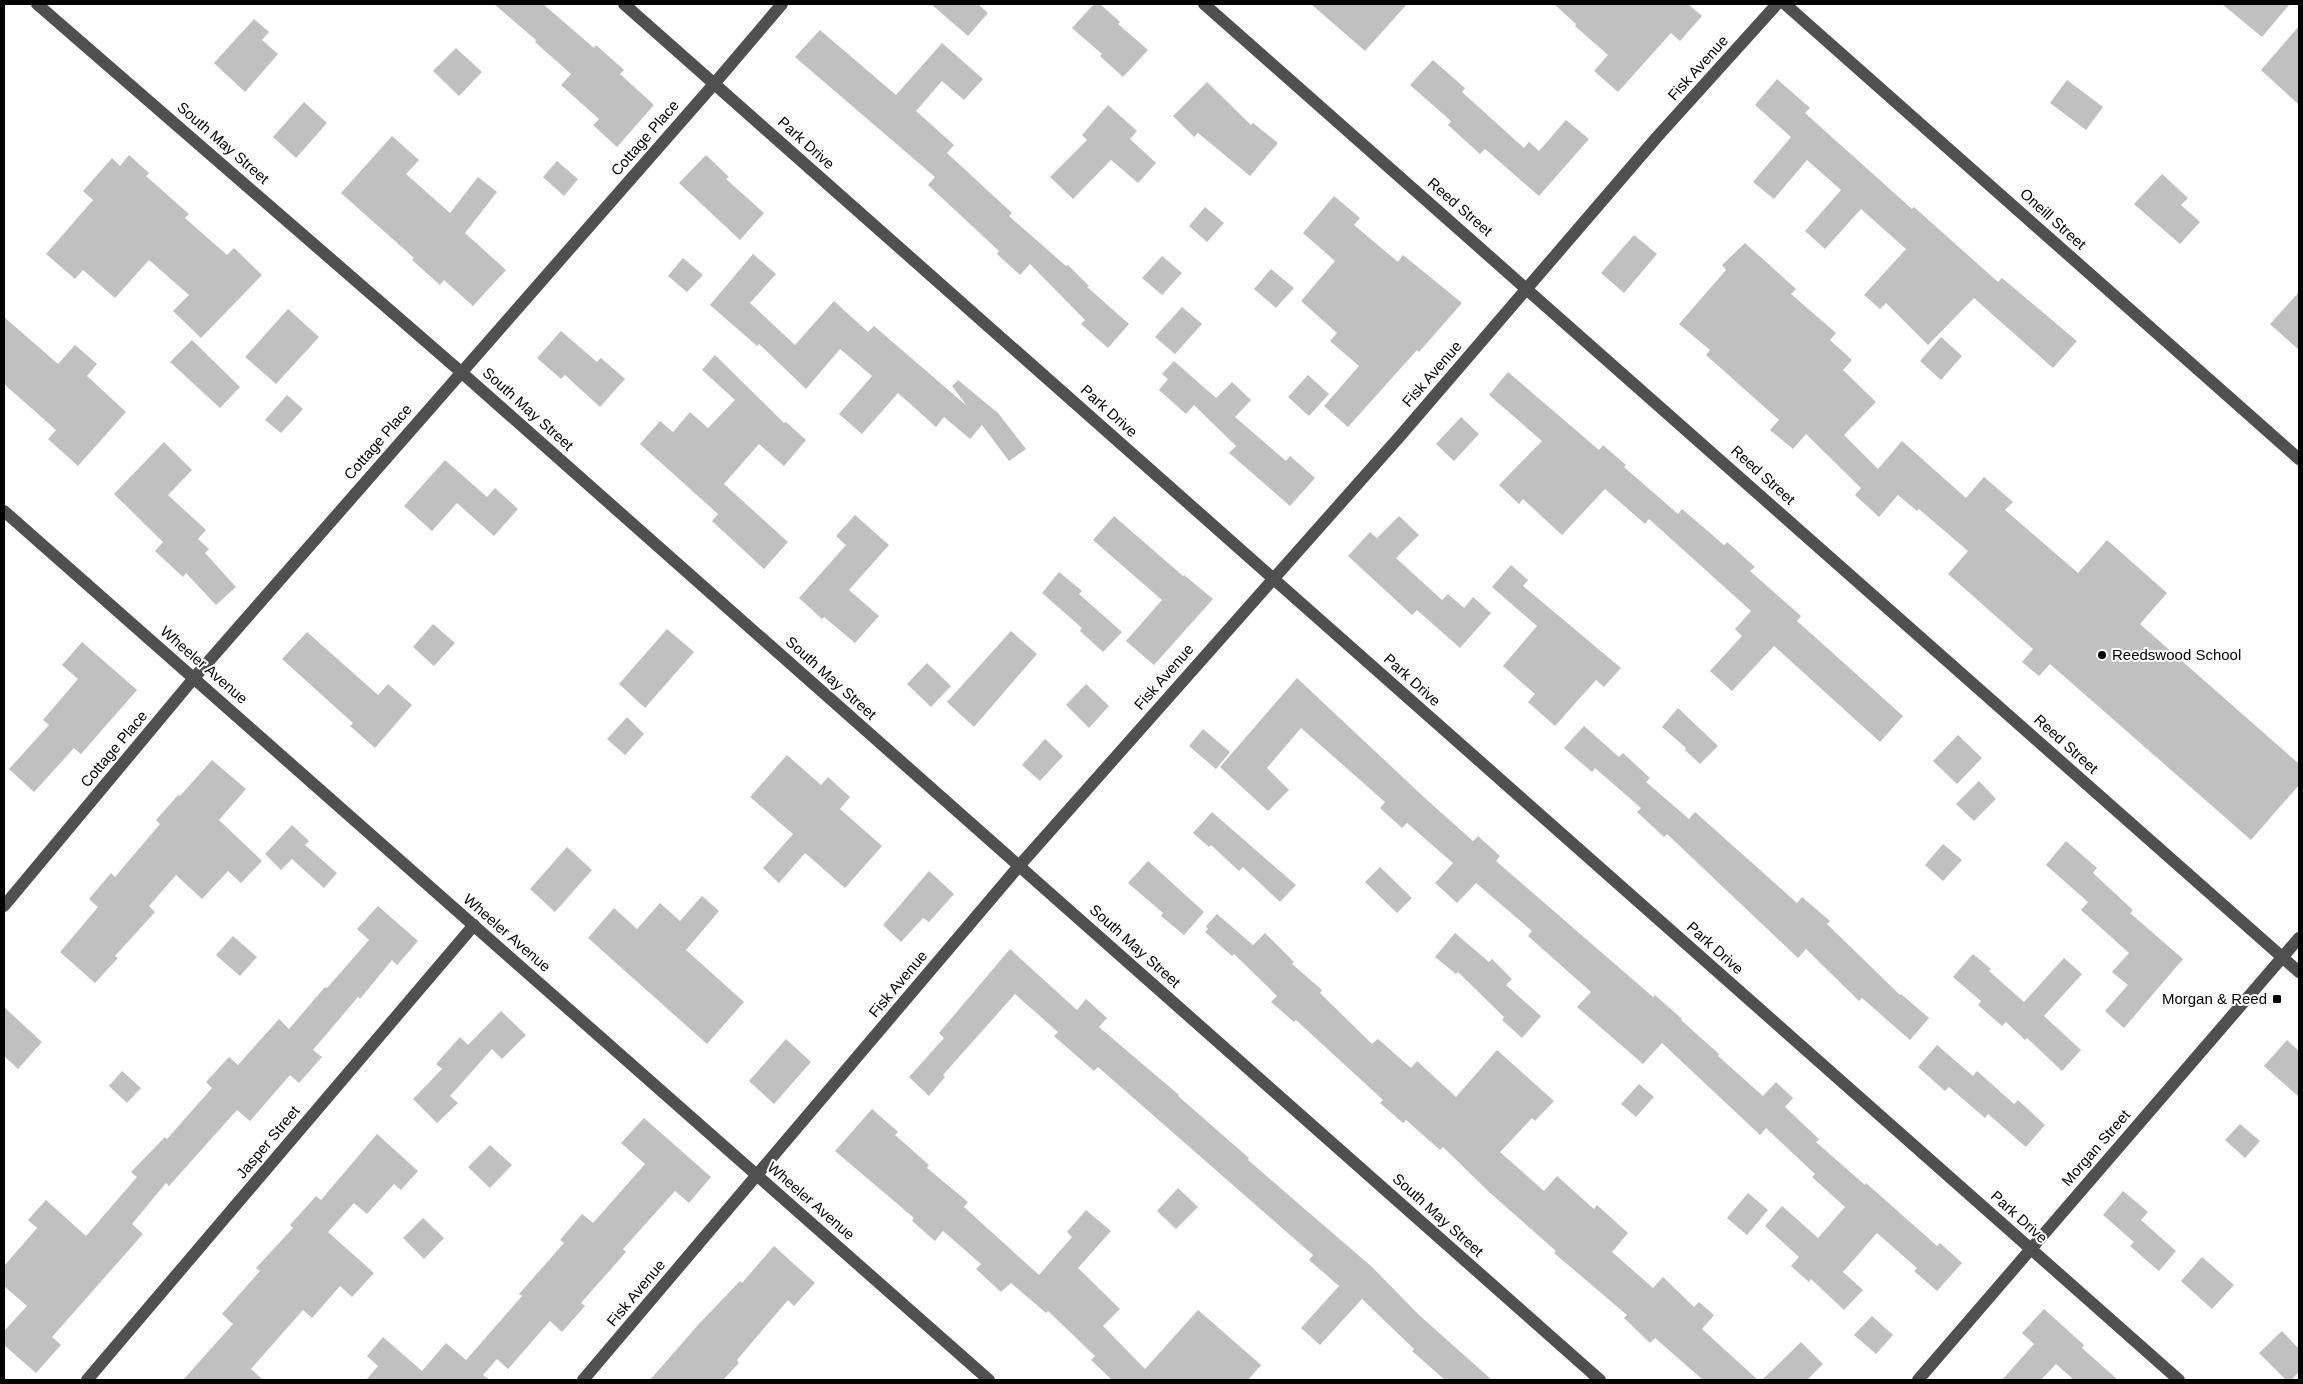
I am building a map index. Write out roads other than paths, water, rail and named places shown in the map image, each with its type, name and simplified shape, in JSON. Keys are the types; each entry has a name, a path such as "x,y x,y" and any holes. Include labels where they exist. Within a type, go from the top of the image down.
{"street":[{"name":"South May Street","path":"37,4 461,372 1600,1380"},
{"name":"Park Drive","path":"624,4 2179,1380"},
{"name":"Cottage Place","path":"4,906 194,678 782,4"},
{"name":"Reed Street","path":"1204,4 2299,972"},
{"name":"Fisk Avenue","path":"583,1380 1019,866 1401,435 1657,137 1777,4"},
{"name":"Oneill Street","path":"1785,4 2299,459"},
{"name":"Wheeler Avenue","path":"4,511 989,1380"},
{"name":"Jasper Street","path":"87,1380 474,925"},
{"name":"Morgan Street","path":"1918,1380 2299,938"}],"place":[{"name":"Reedswood School","path":"2102,655"},
{"name":"Morgan & Reed","path":"2277,999"}]}
